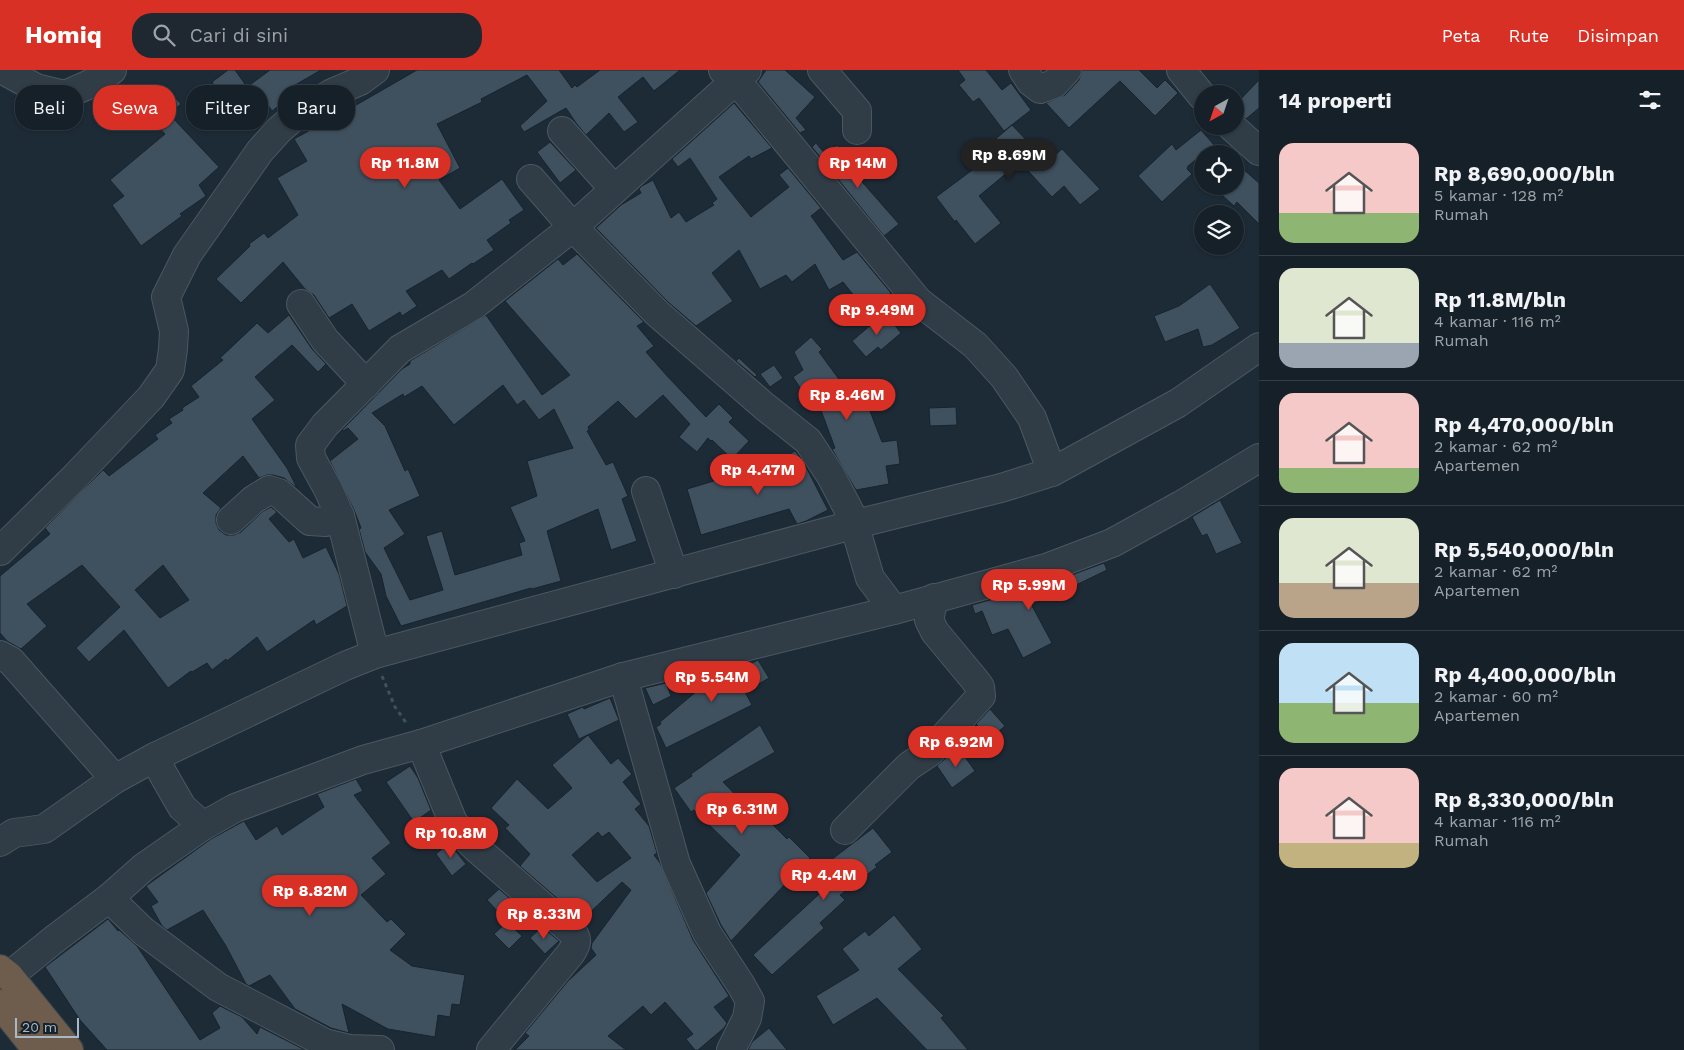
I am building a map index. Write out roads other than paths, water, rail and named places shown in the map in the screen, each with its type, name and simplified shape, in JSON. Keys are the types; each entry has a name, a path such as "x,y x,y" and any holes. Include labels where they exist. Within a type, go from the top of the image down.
{"highway":[{"path":"5,972 69,1050"},
{"path":"0,1004 37,1050"}],"street":[{"path":"3,70 36,88 64,95 90,84 112,70"},
{"path":"0,551 73,479 150,397 170,370 174,331 166,297 186,255 260,151 278,130 296,115 375,70"},
{"path":"822,70 857,111 857,130"},
{"path":"1023,70 1040,89 1054,84 1067,70"},
{"path":"1182,70 1194,86"},
{"path":"377,663 340,516 311,458 310,445 325,425 400,349 473,306 573,227 735,73 918,301 975,345 1004,377 1032,418 1052,472"},
{"path":"562,131 614,190"},
{"path":"1241,135 1259,151"},
{"path":"531,179 573,227 657,313 764,406 808,441 831,476 857,530 870,578 894,610"},
{"path":"300,304 325,340 366,384"},
{"path":"0,842 14,833 44,829 115,779 159,766 345,666 377,663 674,574 857,530 1052,472 1178,404 1259,347"},
{"path":"5,972 56,938 109,898 144,867 203,826 235,808 364,760 421,744 623,678 894,610 1046,568 1112,543 1181,506 1259,458"},
{"path":"232,520 253,500 269,490 279,493 310,521 326,522 340,516"},
{"path":"646,491 674,574"},
{"path":"845,830 910,766 930,752 981,696 980,687 935,632 929,620 934,598"},
{"path":"0,655 10,661 115,779"},
{"path":"623,678 676,864 707,933 750,1001 747,1018 731,1050"},
{"path":"421,744 454,822 463,835 489,861 576,938 576,945 571,953 491,1050"},
{"path":"159,766 182,807 203,826"},
{"path":"109,898 143,931 218,987 325,1043 350,1049 380,1050"}]}
